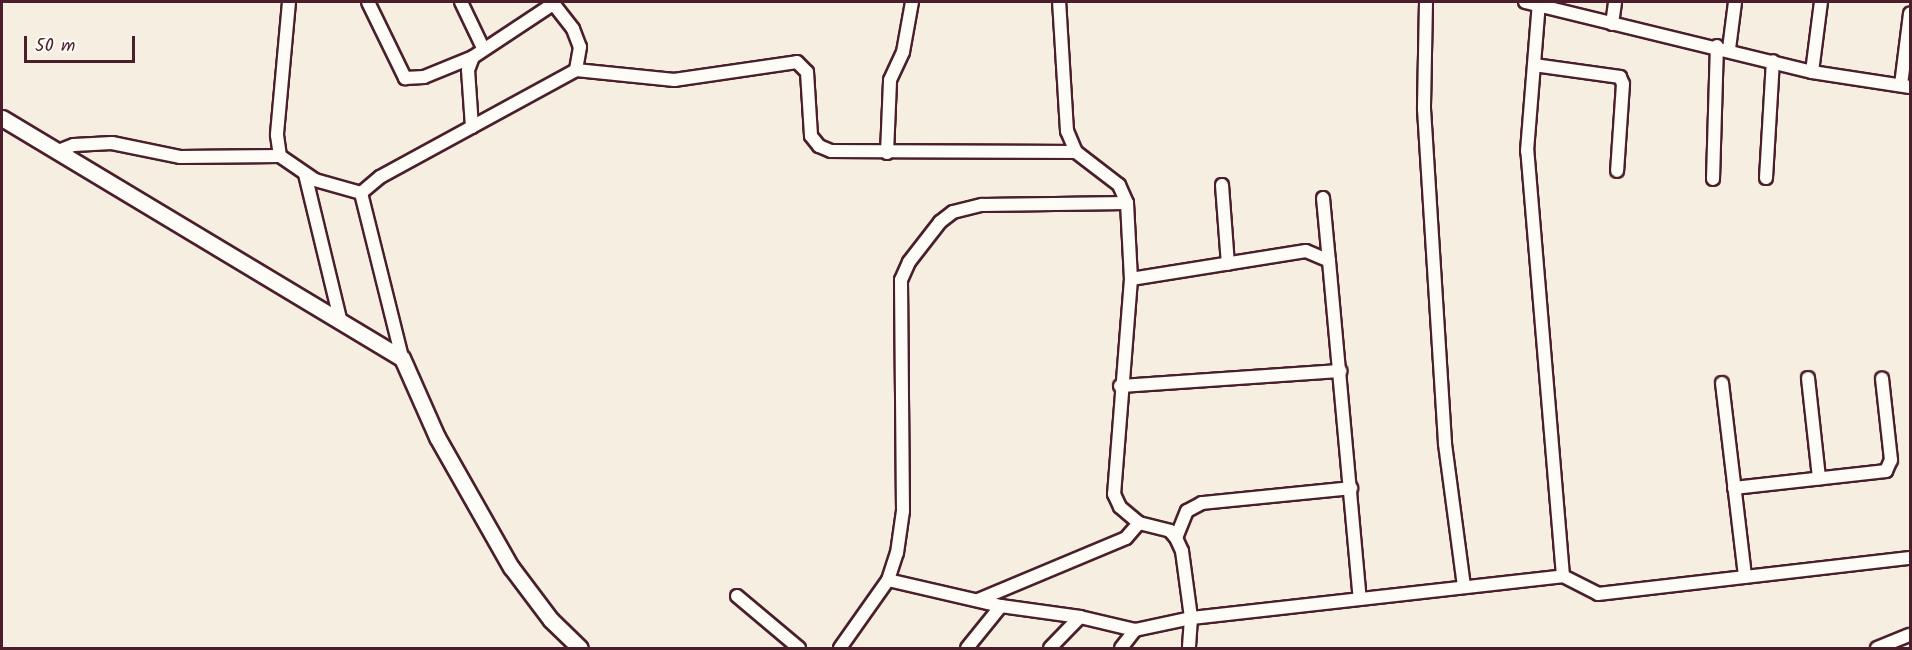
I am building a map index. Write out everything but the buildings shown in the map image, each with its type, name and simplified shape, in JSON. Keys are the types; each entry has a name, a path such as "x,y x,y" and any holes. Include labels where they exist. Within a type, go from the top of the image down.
{"street":[{"path":"279,156 278,135 289,2"},
{"path":"368,2 405,78 424,76 473,57 483,48 553,3 573,29 580,47 576,70"},
{"path":"461,2 483,48"},
{"path":"887,153 890,80 903,52 912,2"},
{"path":"1059,2 1066,131 1076,152 1119,185 1127,203 1131,279 1120,386 1114,494 1120,507 1139,523 1170,531 1182,550 1191,618 1189,648"},
{"path":"1426,2 1424,110 1444,422 1464,586"},
{"path":"1525,2 1539,3 1612,24 1730,49 1812,72 1906,86 1911,14"},
{"path":"1612,24 1616,2"},
{"path":"1730,49 1735,2"},
{"path":"1812,72 1821,2"},
{"path":"1539,3 1527,151 1563,576"},
{"path":"1713,179 1717,46"},
{"path":"472,127 468,70 473,57"},
{"path":"1766,178 1773,61"},
{"path":"361,193 380,177 576,70 674,80 798,62 807,72 811,136 819,146 831,151 1076,152"},
{"path":"1534,64 1620,76 1623,84 1617,171"},
{"path":"2,118 402,358"},
{"path":"58,151 74,145 112,143 180,158 279,156 304,174 361,193"},
{"path":"304,174 340,319"},
{"path":"1222,185 1228,264"},
{"path":"361,193 402,358 437,437 511,567 551,620 580,648"},
{"path":"1323,198 1360,598"},
{"path":"840,648 888,580 897,553 903,510 901,280 909,262 939,222 953,212 982,206 1127,203"},
{"path":"1131,279 1306,251 1329,261"},
{"path":"1120,386 1340,371"},
{"path":"1808,378 1819,478"},
{"path":"1734,488 1886,471 1890,460 1882,378"},
{"path":"1722,383 1745,577"},
{"path":"1176,538 1187,511 1202,503 1351,488"},
{"path":"978,600 1126,538 1139,523"},
{"path":"888,580 1001,606 1080,618 1135,630 1191,618 1563,576 1598,594 1911,558"},
{"path":"737,596 799,648"},
{"path":"967,648 1001,606"},
{"path":"1050,648 1080,618"},
{"path":"1121,648 1135,630"},
{"path":"1877,648 1911,635"}]}
